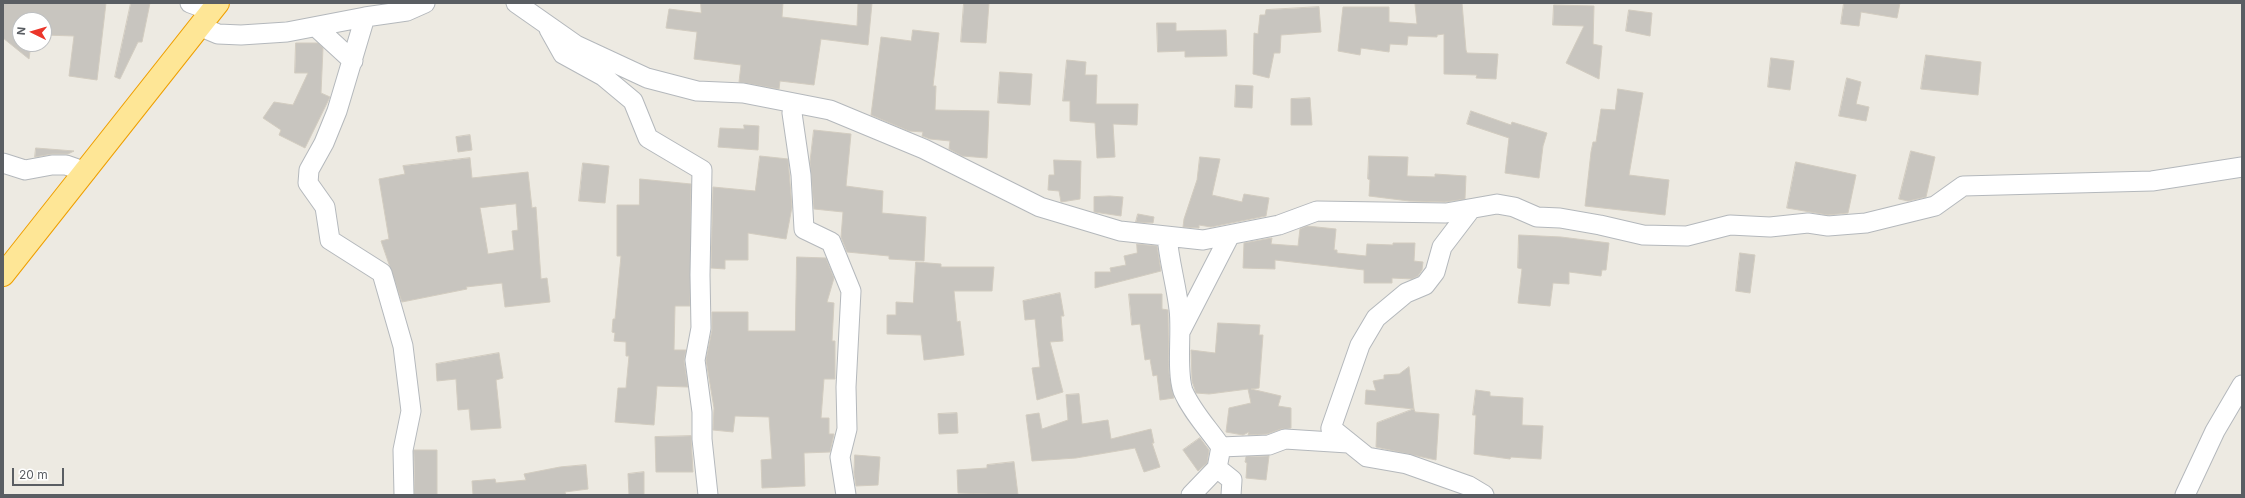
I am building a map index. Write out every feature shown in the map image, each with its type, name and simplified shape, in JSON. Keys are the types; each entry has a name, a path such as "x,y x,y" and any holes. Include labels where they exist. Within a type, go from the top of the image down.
{"highway":[{"path":"3,275 86,172 210,13"}],"street":[{"path":"190,3 210,13 218,34 241,35 287,32 316,27 365,17 406,11 425,3"},
{"path":"516,3 576,45 647,78 697,91 743,93 830,110 884,131 1040,207 1120,231 1203,240 1279,225 1317,211 1446,213 1497,204 1514,206 1537,217 1560,218 1643,235 1687,236 1730,225 1770,227 1808,222 1828,226 1866,223 1934,206 1963,186 2152,181 2242,167"},
{"path":"365,17 337,111 324,144 308,170 308,183 325,207 330,240 382,274 403,346 411,411 403,450 404,495"},
{"path":"546,23 563,54 603,76 632,101 648,138 702,170 700,275 701,328 695,360 702,412 702,439 708,495"},
{"path":"316,27 353,61"},
{"path":"794,103 792,113 801,175 804,228 831,242 851,291 846,387 847,429 840,457 846,495"},
{"path":"3,163 25,170 52,165 66,165 86,172"},
{"path":"1331,428 1360,345 1376,318 1406,293 1425,285 1435,272 1442,247 1471,209"},
{"path":"1180,332 1230,235"},
{"path":"1167,236 1168,256 1179,308 1179,352 1182,389 1190,407 1204,422 1221,447 1217,468 1191,495"},
{"path":"2185,495 2216,431 2242,385"},
{"path":"1221,447 1269,445 1285,439 1331,428"},
{"path":"1331,428 1367,457 1407,464 1469,486 1484,495"},
{"path":"1285,439 1348,443"},
{"path":"1217,468 1232,480 1231,495"}],"building":[{"path":"3,3 106,3 97,80 69,76 74,36 52,35 52,12 12,12 12,45 3,38"},
{"path":"131,3 150,3 142,42 138,42 120,79 115,77"},
{"path":"701,3 783,3 782,17 857,26 858,3 872,3 868,45 821,39 814,85 780,81 779,89 739,82 741,65 694,59 697,32 666,28 669,9 701,13"},
{"path":"964,3 989,3 986,43 961,42"},
{"path":"1462,3 1467,53 1498,54 1496,79 1476,78 1477,75 1444,74 1444,34 1437,35 1437,37 1408,36 1407,45 1390,44 1389,52 1361,48 1360,55 1338,51 1343,7 1389,7 1389,22 1417,24 1415,4"},
{"path":"1844,3 1900,3 1897,18 1861,12 1859,26 1841,24"},
{"path":"1554,5 1594,6 1593,44 1602,46 1599,79 1566,63 1584,26 1553,25"},
{"path":"1319,7 1321,32 1281,35 1280,53 1274,53 1269,78 1253,74 1254,33 1258,34 1260,15 1265,15 1266,10"},
{"path":"1629,10 1652,13 1650,36 1626,31"},
{"path":"1157,23 1176,23 1176,31 1226,30 1227,56 1185,57 1185,51 1158,52"},
{"path":"913,30 939,33 933,86 936,86 935,110 989,111 987,158 962,156 949,149 950,141 930,139 922,136 923,132 909,131 871,115 881,37 911,41"},
{"path":"296,43 318,43 323,48 321,93 330,97 305,148 279,135 281,130 263,118 274,102 293,105 308,73 295,73"},
{"path":"20,52 30,52 29,59"},
{"path":"1926,55 1981,62 1978,95 1921,89"},
{"path":"1771,58 1794,61 1790,90 1768,87"},
{"path":"1067,60 1086,62 1085,75 1097,75 1096,104 1138,104 1137,125 1113,124 1115,157 1097,158 1095,123 1070,121 1070,101 1063,101"},
{"path":"1000,72 1032,74 1030,105 998,103"},
{"path":"1847,78 1861,82 1856,104 1869,107 1866,121 1839,116"},
{"path":"1236,85 1253,86 1252,108 1235,107"},
{"path":"1618,89 1643,93 1629,175 1669,180 1665,215 1585,206 1591,152 1593,142 1596,142 1601,109 1615,110"},
{"path":"1310,98 1312,125 1291,125 1291,99"},
{"path":"1471,111 1511,125 1512,122 1547,133 1543,146 1539,178 1505,173 1509,138 1467,124"},
{"path":"744,125 759,126 758,150 718,147 720,128 744,129"},
{"path":"814,130 851,134 846,186 883,191 882,213 926,217 924,261 889,259 889,256 847,252 841,237 843,212 814,209 810,162"},
{"path":"470,135 472,150 458,152 456,137"},
{"path":"36,148 74,151 68,154 52,154 35,157"},
{"path":"1911,151 1935,157 1926,197 1908,201 1899,199"},
{"path":"760,156 788,159 792,207 786,239 748,233 748,260 725,260 725,269 711,268 713,187 755,191"},
{"path":"1369,156 1408,157 1407,176 1435,177 1435,174 1466,176 1465,199 1445,202 1409,201 1369,196"},
{"path":"1200,157 1220,159 1212,195 1242,202 1244,194 1269,198 1266,216 1211,227 1199,225 1199,228 1183,227 1184,219 1197,180"},
{"path":"470,158 472,178 528,172 532,208 536,207 541,279 547,278 550,302 505,307 502,283 466,287 467,289 402,302 381,241 389,239 379,179 405,174 403,166","holes":["516,204 518,230 512,231 514,250 488,254 480,208"]},
{"path":"1054,160 1081,161 1080,199 1061,202 1059,191 1048,190 1049,175 1054,175"},
{"path":"1796,162 1856,175 1848,213 1828,215 1787,208"},
{"path":"583,163 609,166 605,203 579,201"},
{"path":"640,179 691,184 690,306 675,306 674,350 686,350 684,361 688,387 657,386 654,425 615,422 618,388 626,388 629,356 626,356 626,342 614,341 615,333 612,332 613,319 615,319 621,256 617,256 617,205 639,205"},
{"path":"1094,197 1123,197 1121,216 1094,212"},
{"path":"1138,214 1154,217 1153,223 1136,222"},
{"path":"1307,226 1336,229 1334,250 1337,250 1337,253 1366,256 1367,244 1393,245 1393,243 1415,243 1414,261 1423,262 1422,270 1418,276 1412,279 1392,278 1392,283 1364,283 1364,270 1275,260 1275,269 1243,268 1244,243 1272,238 1271,244 1298,246 1300,229"},
{"path":"1519,235 1561,237 1609,243 1606,270 1602,270 1601,276 1569,272 1569,284 1553,283 1550,306 1518,303 1522,269 1518,268"},
{"path":"1137,244 1157,246 1161,271 1095,288 1095,272 1111,272 1110,268 1126,265 1124,256 1137,253"},
{"path":"1740,253 1755,255 1750,293 1736,291"},
{"path":"797,257 826,258 834,278 827,302 834,303 832,341 835,341 835,379 824,379 821,418 829,418 829,434 834,434 830,452 804,453 805,486 762,488 761,460 772,459 769,417 735,416 733,432 713,430 714,408 706,360 712,330 712,312 748,312 748,331 795,331"},
{"path":"916,262 941,264 941,267 994,267 992,291 954,291 957,322 960,321 964,355 924,360 921,335 887,334 887,315 896,315 896,302 913,303"},
{"path":"1060,293 1064,316 1061,316 1063,341 1050,342 1063,392 1037,400 1032,368 1040,367 1035,319 1025,320 1023,301"},
{"path":"1129,294 1162,294 1162,309 1168,310 1169,373 1174,398 1160,400 1157,375 1153,376 1150,359 1145,360 1140,324 1132,325"},
{"path":"1218,323 1260,325 1259,335 1263,335 1259,388 1251,389 1281,396 1278,406 1291,408 1291,428 1281,429 1267,434 1248,435 1249,432 1243,435 1226,432 1229,408 1251,403 1248,389 1209,394 1196,393 1192,381 1191,350 1215,353"},
{"path":"499,353 503,378 496,380 501,428 471,430 469,409 458,410 456,379 437,381 436,364"},
{"path":"1409,367 1414,409 1365,404 1366,390 1376,391 1373,381 1384,379 1384,375 1399,374"},
{"path":"1476,390 1490,392 1490,396 1523,398 1522,425 1543,426 1541,459 1511,457 1510,459 1474,454 1476,415 1473,415"},
{"path":"1079,394 1082,424 1108,420 1111,439 1151,429 1154,443 1152,443 1160,467 1144,472 1135,448 1076,458 1032,461 1026,415 1039,413 1042,429 1068,420 1066,395"},
{"path":"1414,409 1415,412 1439,414 1436,460 1376,447 1377,423"},
{"path":"957,413 958,433 939,434 938,414"},
{"path":"691,436 693,472 656,472 655,437"},
{"path":"1200,438 1209,450 1207,463 1198,471 1183,450"},
{"path":"414,450 437,450 437,495 415,495"},
{"path":"855,455 880,457 878,485 856,486 854,473"},
{"path":"1269,456 1266,480 1246,478 1246,457"},
{"path":"1014,462 1018,495 958,493 957,470 987,468 987,465"},
{"path":"586,465 588,489 565,492 566,495 473,495 472,481 495,479 496,483 526,480 524,474 560,467"},
{"path":"644,472 644,495 629,495 628,474"}]}
